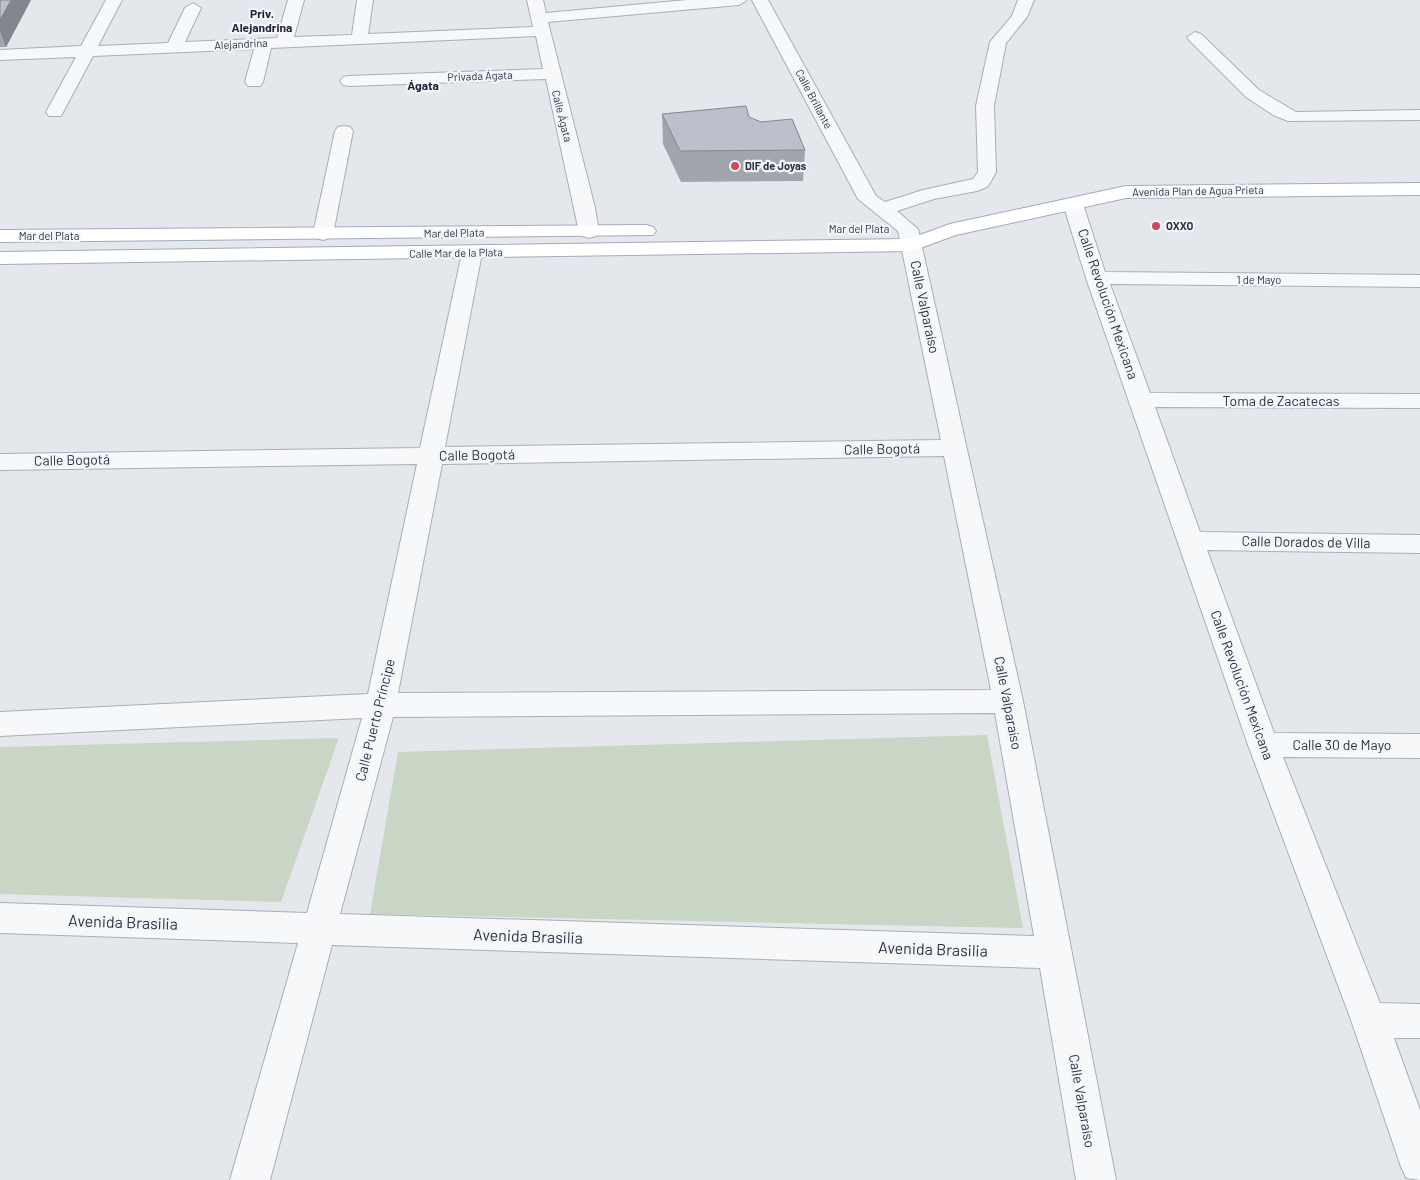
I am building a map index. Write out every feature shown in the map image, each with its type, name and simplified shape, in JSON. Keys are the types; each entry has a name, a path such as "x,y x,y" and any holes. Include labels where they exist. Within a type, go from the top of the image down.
{"main road":[{"name":"Avenida Plan de Agua Prieta","path":"910,237 1126,192 1420,189"},
{"name":"Mar del Plata","path":"0,236 589,232 910,237"},
{"name":"Calle Mar de la Plata","path":"0,258 472,253 910,237"}],"street":[{"path":"55,112 114,0"},
{"path":"284,42 296,0"},
{"path":"359,39 365,0"},
{"name":"Calle Ágata","path":"535,0 585,208 589,232"},
{"name":"Alejandrina","path":"0,55 359,39 540,24 629,5 739,0"},
{"name":"Calle Brillante","path":"760,0 876,204"},
{"path":"876,204 970,187 980,183 985,178 987,172 985,106 998,42 1019,17 1026,0"},
{"path":"174,47 193,8"},
{"path":"1195,37 1267,106 1294,117 1420,115"},
{"path":"254,82 264,43"},
{"name":"Privada Ágata","path":"349,81 552,74"},
{"path":"324,234 344,131"},
{"path":"876,204 910,237"},
{"name":"Calle Revolución Mexicana","path":"1073,204 1097,278 1142,400 1263,745 1369,1020 1420,1164"},
{"name":"Calle Valparaíso","path":"910,237 1008,701 1056,953 1096,1180"},
{"name":"Calle Puerto Príncipe","path":"250,1180 381,705 433,455 472,253"},
{"name":"1 de Mayo","path":"1097,278 1420,281"},
{"name":"Toma de Zacatecas","path":"1142,400 1420,401"},
{"name":"Calle Bogotá","path":"0,462 954,448"},
{"name":"Calle Dorados de Villa","path":"1191,541 1420,544"},
{"path":"0,724 381,705 1008,701"},
{"name":"Calle 30 de Mayo","path":"1263,745 1420,746"},
{"name":"Avenida Brasilia","path":"0,918 1056,953"},
{"path":"1369,1020 1420,1021"}],"green space":[{"path":"987,735 1023,928 370,914 398,752"},
{"path":"339,738 281,902 0,894 0,747"}],"building":[{"path":"0,0 11,0 0,20"},
{"path":"746,106 749,117 761,122 792,119 805,150 680,151 662,114"}],"place":[{"name":"DIF de Joyas","path":"735,166"},
{"name":"OXXO","path":"1156,226"}],"district":[{"name":"Priv. Alejandrina","path":"262,21"},
{"name":"Ágata","path":"423,86"}]}
